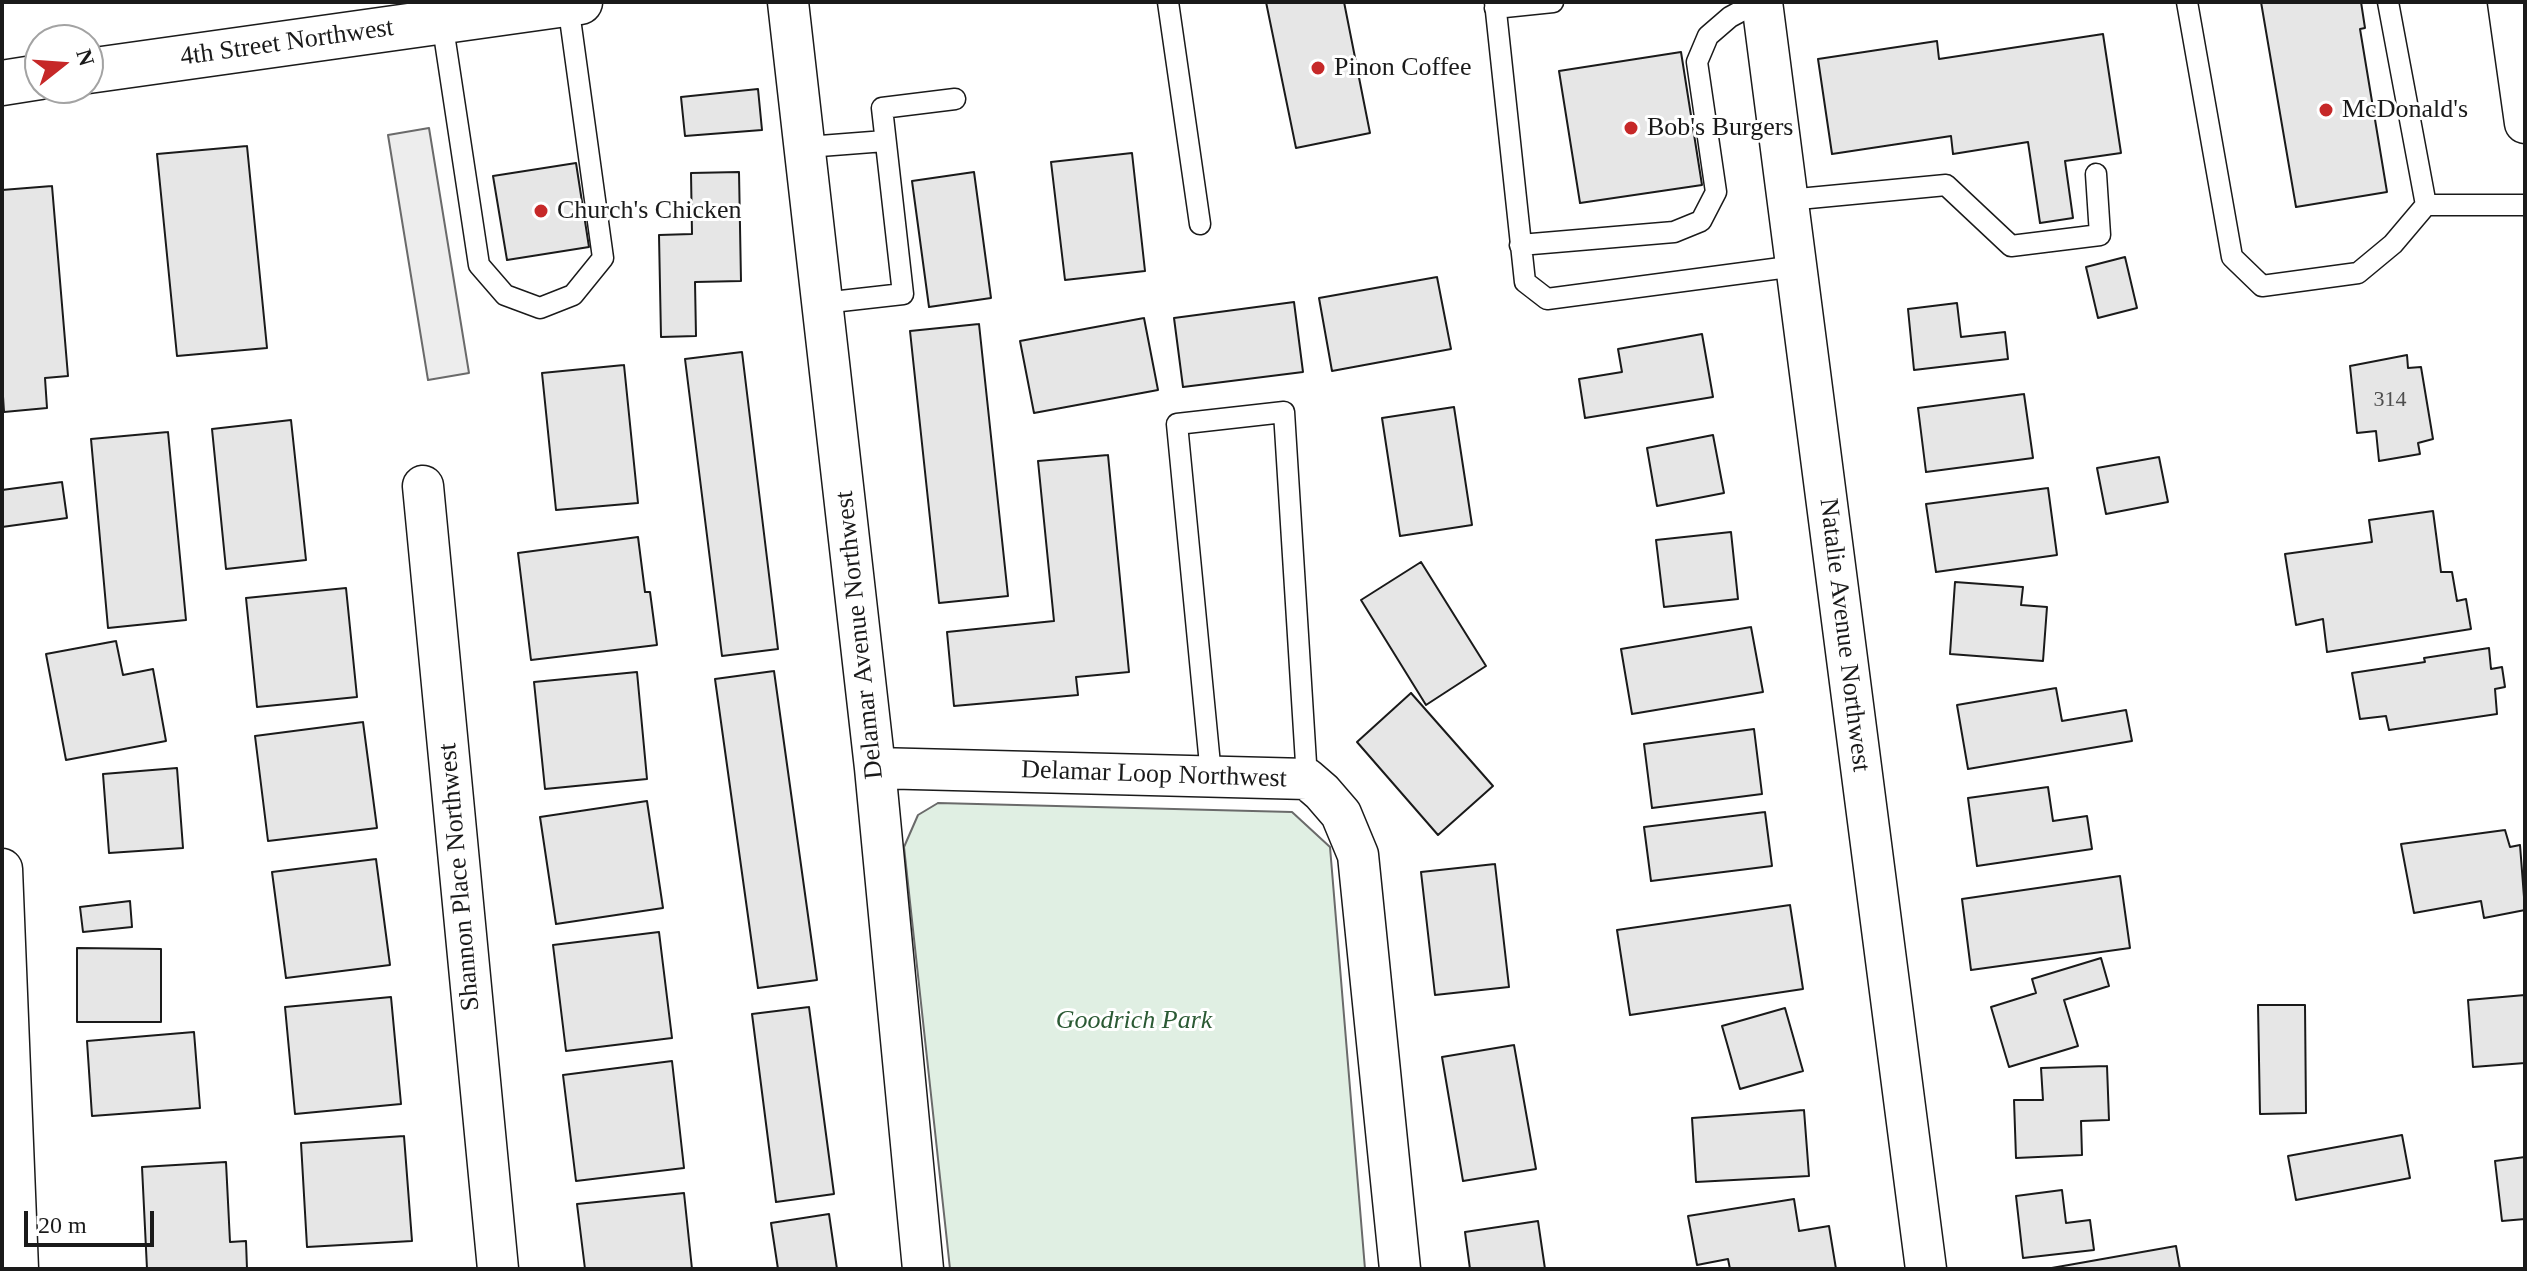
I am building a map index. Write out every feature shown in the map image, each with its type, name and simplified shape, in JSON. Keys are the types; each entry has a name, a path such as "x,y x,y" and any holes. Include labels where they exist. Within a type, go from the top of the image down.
{"main road":[{"name":"4th Street Northwest","path":"104,69 574,3"},
{"path":"2,83 24,80"}],"street":[{"name":"Delamar Avenue Northwest","path":"788,2 807,147 875,768 923,1269"},
{"name":"Natalie Avenue Northwest","path":"1760,2 1926,1269"},
{"path":"2508,2 2525,123"},
{"name":"Shannon Place Northwest","path":"423,486 498,1269"},
{"name":"Delamar Loop Northwest","path":"875,768 1307,779 1341,814 1358,855 1400,1269"},
{"path":"2,869 18,1269"}],"lane":[{"path":"1168,2 1200,224"},
{"path":"1553,2 1495,5 1525,282 1547,299 1796,266"},
{"path":"1520,245 1674,232 1701,221 1716,192 1697,62 1708,36 1730,17 1760,2"},
{"path":"2187,2 2232,257 2262,286 2358,273 2393,244 2426,205 2525,205"},
{"path":"2388,2 2426,205"},
{"path":"442,21 479,265 505,295 540,308 573,295 603,258 574,3"},
{"path":"823,303 903,294 882,108 955,99"},
{"path":"807,147 885,141"},
{"path":"1788,200 1946,185 2011,246 2100,235 2096,174"},
{"path":"1211,775 1177,424 1284,412 1307,779"}],"green space":[{"name":"Goodrich Park","path":"938,803 1292,812 1330,847 1365,1269 950,1269 904,847 918,815"}],"shaded area":[{"path":"429,128 469,373 428,380 388,135"}],"building":[{"name":"Pinon Coffee","path":"1266,2 1344,2 1370,133 1296,148"},
{"name":"McDonald's","path":"2261,2 2361,2 2365,28 2360,29 2387,192 2296,207"},
{"path":"2103,34 2121,153 2065,161 2073,218 2040,223 2028,142 1953,154 1951,136 1832,154 1818,59 1937,41 1939,59"},
{"name":"Bob's Burgers","path":"1681,52 1702,185 1580,203 1559,71"},
{"path":"758,89 762,130 685,136 681,97"},
{"path":"247,146 267,348 177,356 157,154"},
{"path":"1132,153 1145,271 1065,280 1051,162"},
{"name":"Church's Chicken","path":"576,163 589,247 507,260 493,176"},
{"path":"739,172 741,281 695,282 696,336 661,337 659,235 692,234 691,173"},
{"path":"974,172 991,298 929,307 912,181"},
{"path":"52,186 68,376 45,378 47,408 4,412 2,190"},
{"path":"2125,257 2137,308 2098,318 2086,267"},
{"path":"1437,277 1451,349 1332,371 1319,298"},
{"path":"1294,302 1303,372 1183,387 1174,318"},
{"path":"1957,303 1961,337 2005,332 2008,359 1914,370 1908,309"},
{"path":"1144,318 1158,390 1034,413 1020,341"},
{"path":"979,324 1008,596 939,603 910,331"},
{"path":"1702,334 1713,397 1585,418 1579,379 1622,372 1618,349"},
{"path":"742,352 778,649 722,656 685,359"},
{"path":"2407,355 2408,368 2421,367 2433,439 2418,443 2420,454 2379,461 2376,431 2357,433 2350,366"},
{"path":"624,365 638,503 556,510 542,373"},
{"path":"2024,394 2033,458 1926,472 1918,408"},
{"path":"1454,407 1472,525 1400,536 1382,418"},
{"path":"291,420 306,560 226,569 212,429"},
{"path":"168,432 186,620 108,628 91,439"},
{"path":"1713,435 1724,493 1657,506 1647,448"},
{"path":"1108,455 1129,672 1076,677 1078,695 954,706 947,632 1054,621 1038,461"},
{"path":"2159,457 2168,502 2106,514 2097,468"},
{"path":"62,482 67,518 2,527 2,490"},
{"path":"2048,488 2057,555 1936,572 1926,504"},
{"path":"2433,511 2441,572 2452,572 2457,601 2466,599 2471,629 2327,652 2323,619 2296,625 2285,554 2372,542 2369,520"},
{"path":"1731,532 1738,599 1664,607 1656,540"},
{"path":"638,537 645,592 650,592 657,645 531,660 518,553"},
{"path":"1421,562 1486,666 1426,705 1361,600"},
{"path":"1955,582 2023,587 2021,605 2047,607 2043,661 1950,654"},
{"path":"346,588 357,697 257,707 246,598"},
{"path":"1751,627 1763,692 1632,714 1621,649"},
{"path":"116,641 123,675 153,669 166,741 66,760 46,654"},
{"path":"2489,648 2491,669 2502,667 2505,687 2495,689 2497,714 2389,730 2386,716 2360,719 2352,673"},
{"path":"774,671 817,980 758,988 715,679"},
{"path":"637,672 647,779 545,789 534,682"},
{"path":"2056,688 2062,721 2126,710 2132,741 1968,769 1957,705"},
{"path":"1411,693 1493,786 1438,835 1357,742"},
{"path":"363,722 377,828 268,841 255,736"},
{"path":"1754,729 1762,794 1652,808 1644,744"},
{"path":"177,768 183,848 109,853 103,774"},
{"path":"2048,787 2053,821 2087,816 2092,849 1977,866 1968,798"},
{"path":"647,801 663,908 556,924 540,817"},
{"path":"1765,812 1772,866 1651,881 1644,827"},
{"path":"2505,830 2510,847 2520,845 2525,910 2484,918 2481,901 2414,913 2401,844"},
{"path":"376,859 390,965 286,978 272,872"},
{"path":"1495,864 1509,987 1435,995 1421,872"},
{"path":"2120,876 2130,948 1971,970 1962,899"},
{"path":"130,901 132,927 83,932 80,907"},
{"path":"1790,905 1803,989 1630,1015 1617,930"},
{"path":"659,932 672,1038 566,1051 553,945"},
{"path":"77,948 161,949 161,1022 77,1022"},
{"path":"2101,958 2109,986 2064,1000 2078,1046 2009,1067 1991,1007 2036,993 2032,979"},
{"path":"2525,995 2525,1063 2473,1067 2468,1000"},
{"path":"391,997 401,1104 295,1114 285,1007"},
{"path":"2258,1005 2305,1005 2306,1113 2260,1114"},
{"path":"809,1007 834,1194 776,1202 752,1014"},
{"path":"1785,1008 1803,1071 1740,1089 1722,1026"},
{"path":"194,1032 200,1108 92,1116 87,1041"},
{"path":"1514,1045 1536,1169 1463,1181 1442,1057"},
{"path":"672,1061 684,1168 576,1181 563,1075"},
{"path":"2107,1066 2109,1120 2081,1121 2082,1155 2016,1158 2014,1100 2043,1100 2041,1068"},
{"path":"1804,1110 1809,1176 1696,1182 1692,1118"},
{"path":"2402,1135 2410,1178 2296,1200 2288,1156"},
{"path":"404,1136 412,1241 307,1247 301,1143"},
{"path":"2525,1157 2525,1219 2502,1221 2495,1161"},
{"path":"226,1162 230,1242 246,1241 247,1269 147,1269 142,1167"},
{"path":"2062,1190 2066,1223 2090,1220 2094,1250 2023,1258 2016,1196"},
{"path":"684,1193 692,1269 585,1269 577,1204"},
{"path":"1794,1199 1799,1231 1829,1226 1836,1269 1730,1269 1728,1259 1697,1265 1688,1216"},
{"path":"829,1214 837,1269 778,1269 771,1223"},
{"path":"1538,1221 1545,1269 1470,1269 1465,1232"},
{"path":"2176,1246 2180,1269 2046,1269"}],"place":[{"name":"Pinon Coffee","path":"1318,68"},
{"name":"McDonald's","path":"2326,110"},
{"name":"Bob's Burgers","path":"1631,128"},
{"name":"Church's Chicken","path":"541,211"}]}
